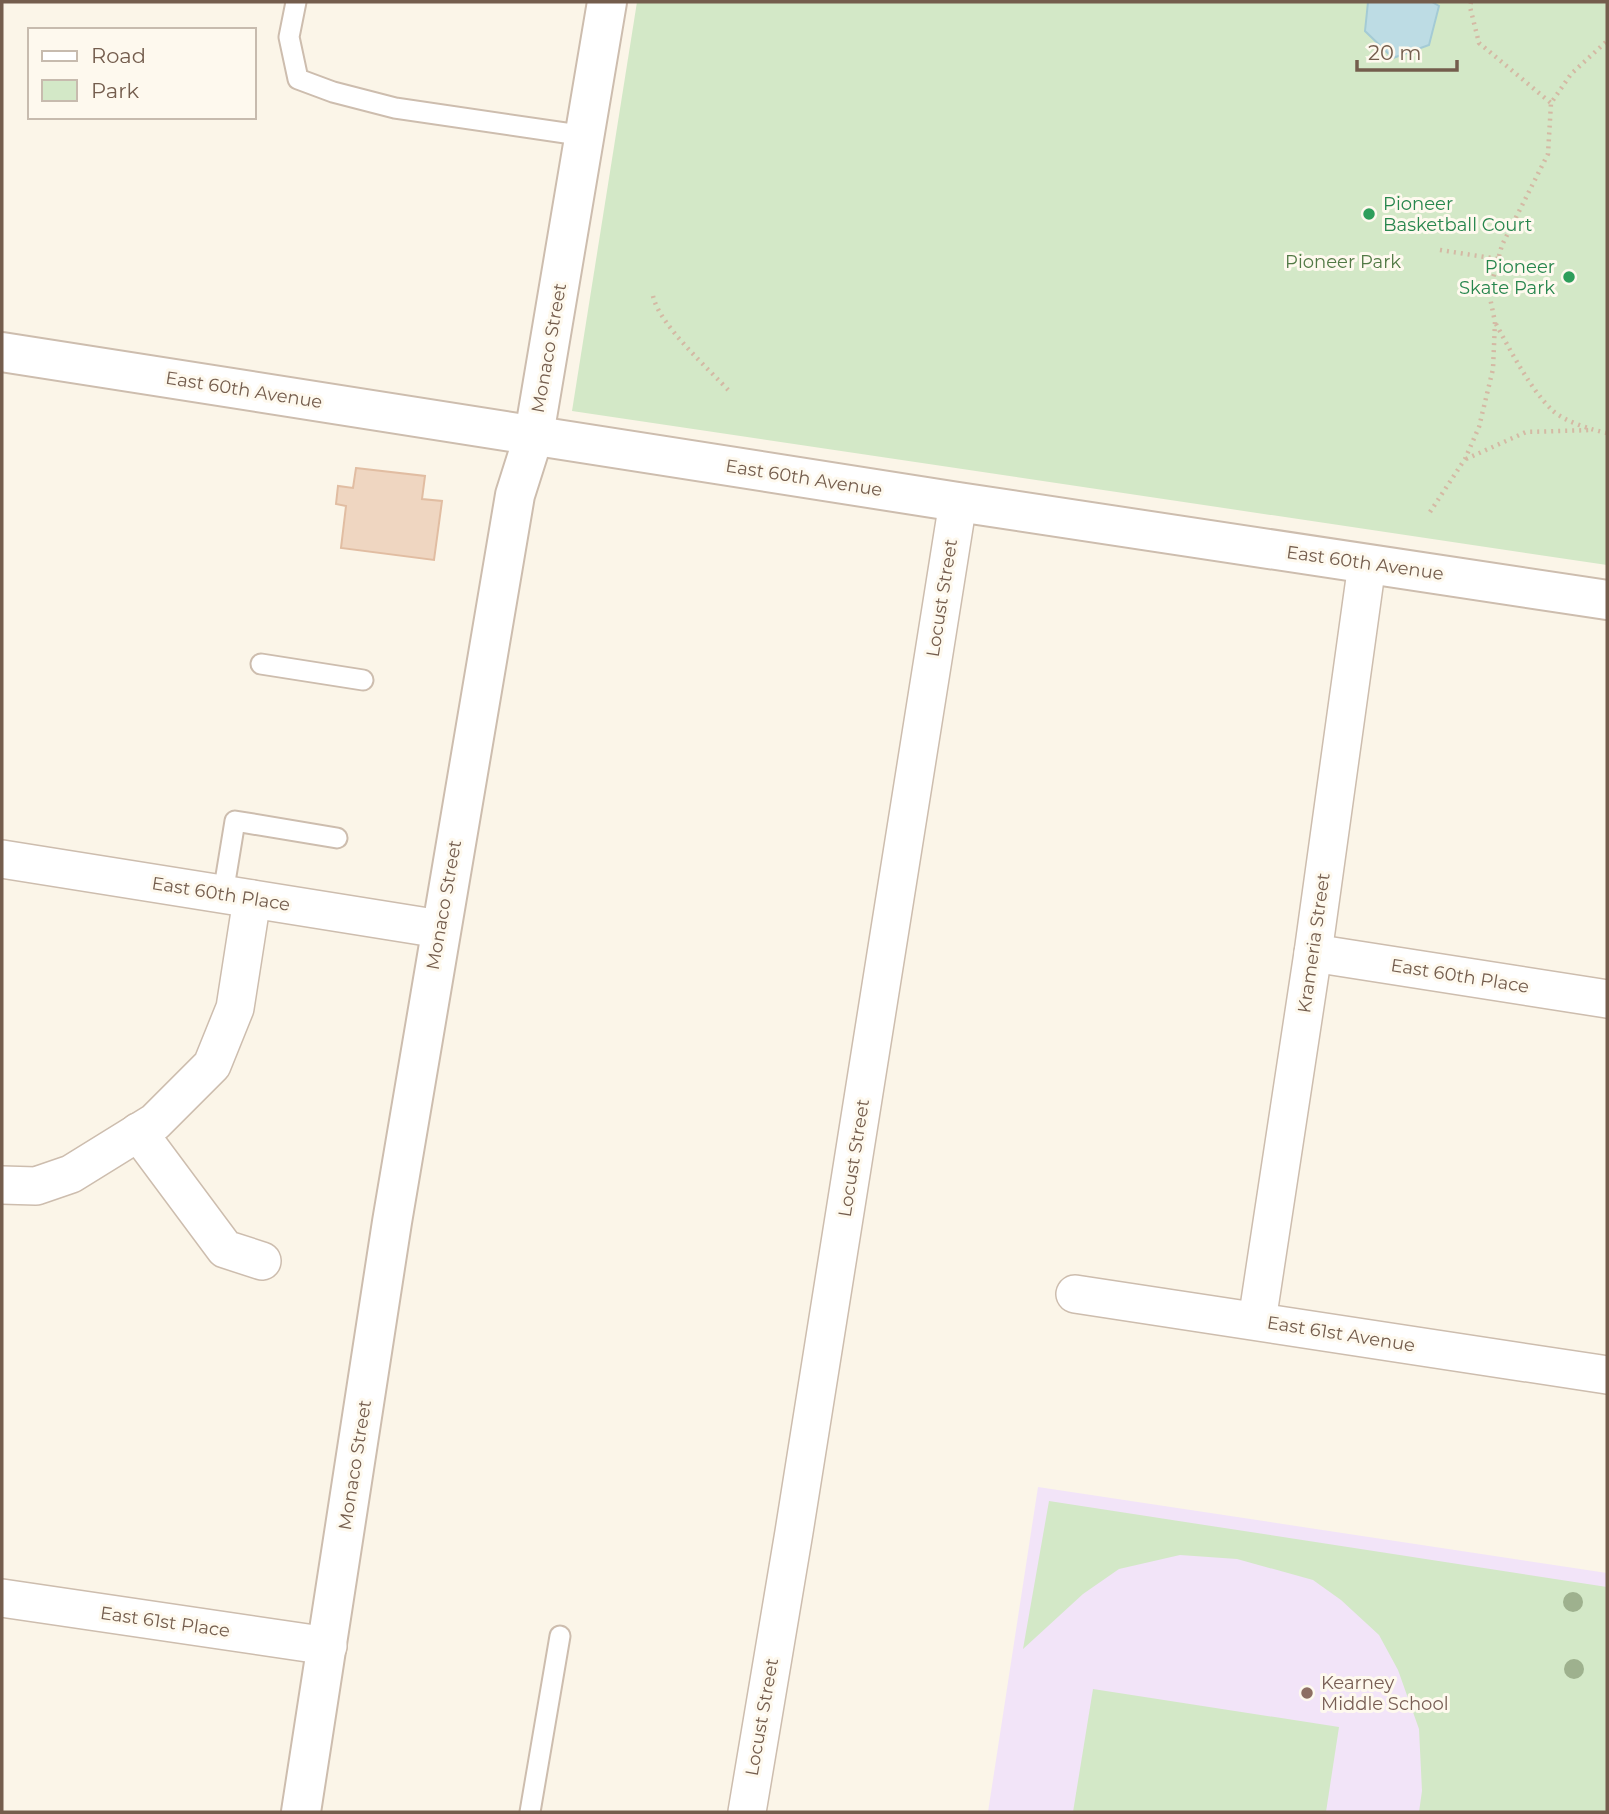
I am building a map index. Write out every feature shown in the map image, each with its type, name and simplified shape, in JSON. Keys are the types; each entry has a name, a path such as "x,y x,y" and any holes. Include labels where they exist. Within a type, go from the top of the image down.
{"street":[{"name":"Monaco Street","path":"301,1812 440,929 515,495 534,435 607,2"},
{"name":"East 60th Avenue","path":"2,352 958,502 1607,600"},
{"name":"Locust Street","path":"747,1812 958,502"},
{"name":"Krameria Street","path":"1257,1321 1313,953 1367,564"},
{"name":"East 60th Place","path":"2,859 440,929"},
{"path":"2,1185 36,1186 71,1174 155,1122 212,1065 235,1008 238,897"},
{"name":"East 60th Place","path":"1313,953 1607,999"},
{"path":"138,1132 225,1249 262,1261"},
{"name":"East 61st Avenue","path":"1075,1294 1607,1375"},
{"name":"East 61st Place","path":"2,1598 328,1646"}],"lane":[{"path":"296,2 289,37 298,79 333,92 395,108 586,136"},
{"path":"261,664 363,680"},
{"path":"238,897 235,821 337,838"},
{"path":"530,1812 561,1636"}],"path":[{"path":"1471,2 1479,43 1551,103"},
{"path":"1430,512 1465,459 1479,427 1493,369 1495,322 1489,293 1502,245 1548,154 1551,103 1571,74 1607,41"},
{"path":"1440,250 1498,259"},
{"path":"653,296 654,305 684,345 731,393"},
{"path":"1495,322 1517,362 1553,411 1592,430"},
{"path":"1465,459 1526,432 1592,430 1607,433"}],"shaded area":[{"name":"Kearney Middle School","path":"1038,1487 1607,1573 1607,1812 988,1812"}],"green space":[{"name":"Pioneer Park","path":"637,2 1607,2 1607,565 572,411"},
{"path":"1049,1501 1607,1587 1607,1812 1419,1812 1422,1791 1419,1729 1398,1670 1379,1635 1341,1600 1313,1580 1237,1559 1180,1555 1119,1569 1083,1594 1023,1649"},
{"path":"1093,1689 1339,1727 1326,1812 1073,1812"}],"water":[{"path":"1368,2 1432,2 1439,6 1429,45 1393,58 1365,31"}],"building":[{"path":"356,468 425,476 422,499 442,501 434,560 341,548 346,506 336,504 338,486 353,488"}],"place":[{"name":"Pioneer Basketball Court","path":"1369,214"},
{"name":"Pioneer Skate Park","path":"1569,277"},
{"name":"Kearney Middle School","path":"1307,1693"}]}
